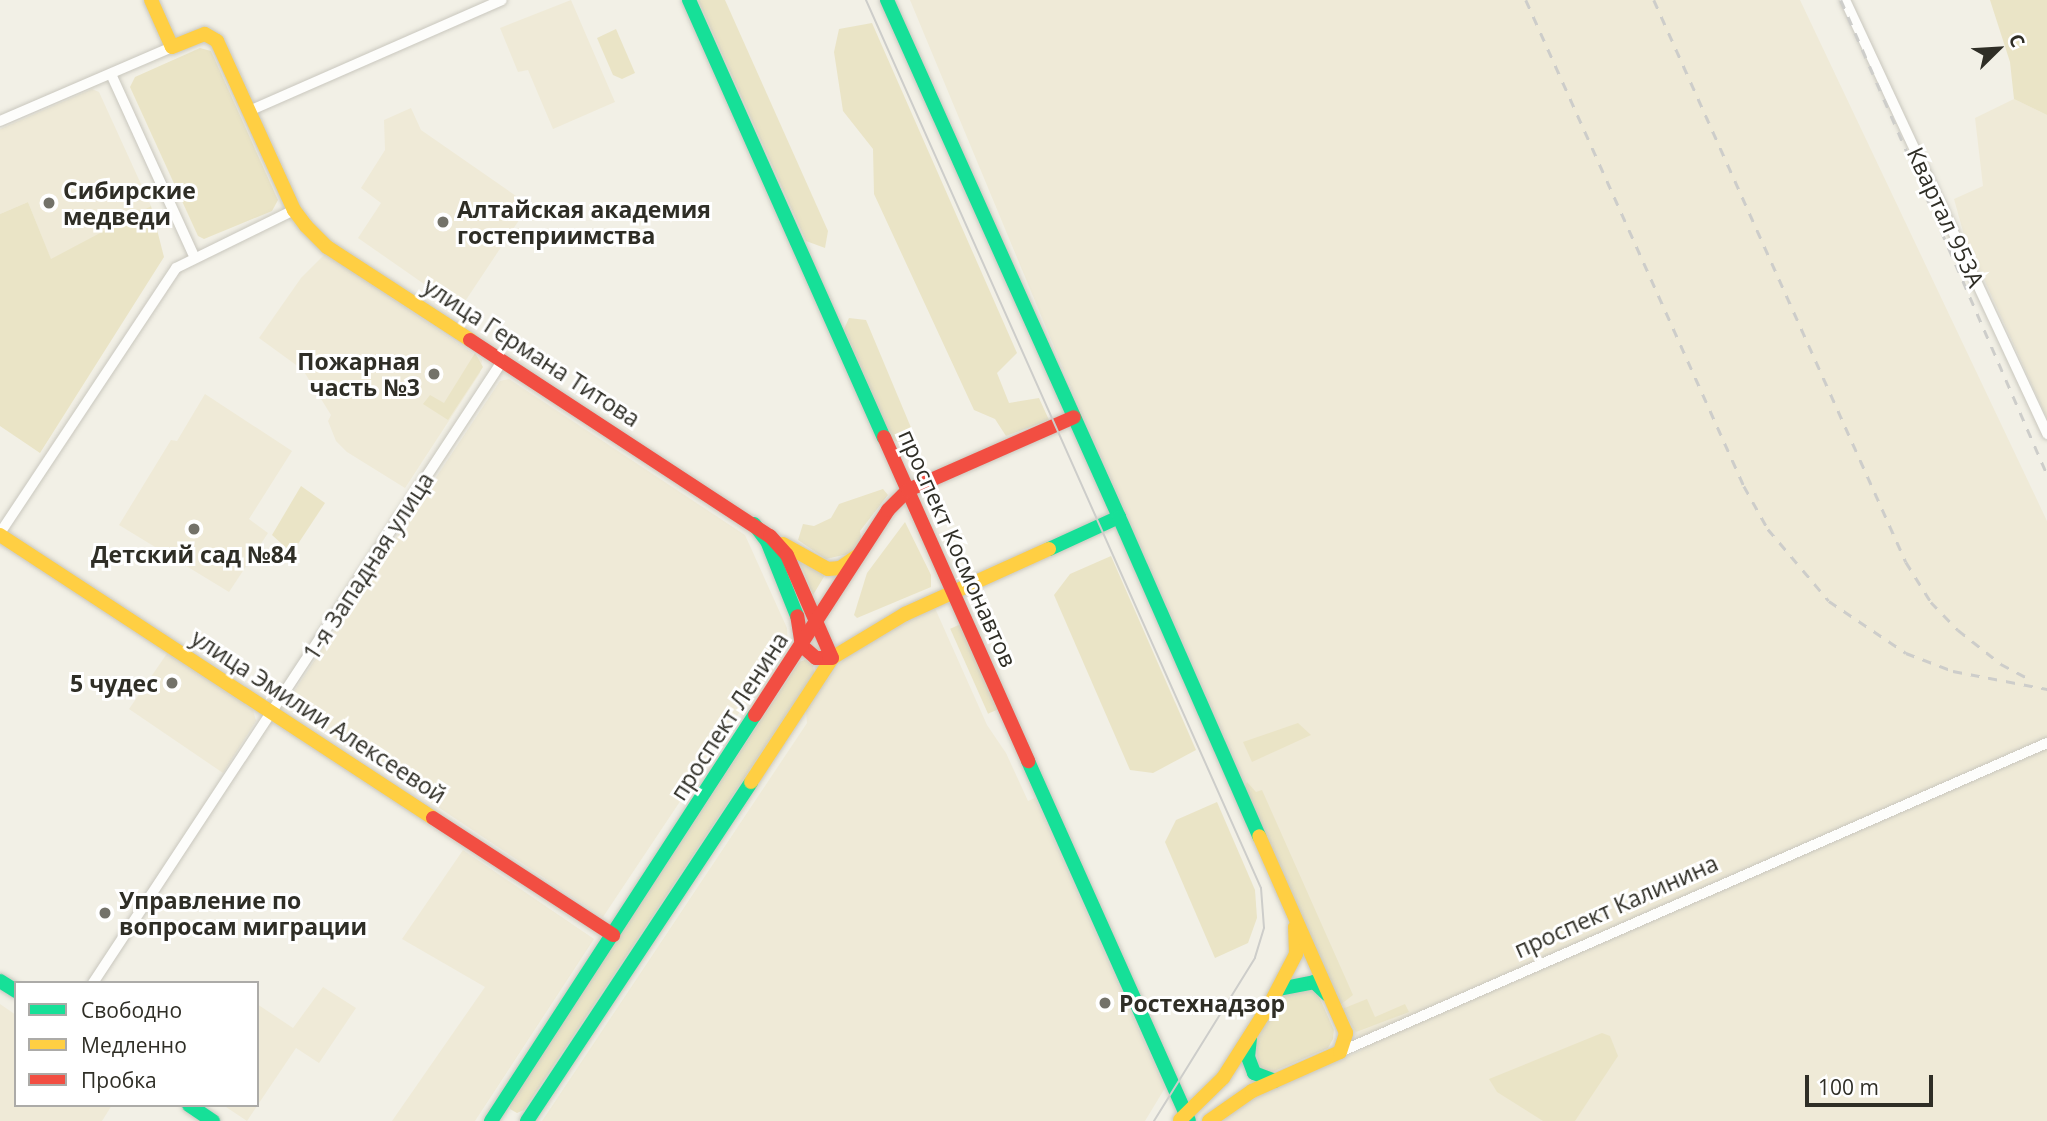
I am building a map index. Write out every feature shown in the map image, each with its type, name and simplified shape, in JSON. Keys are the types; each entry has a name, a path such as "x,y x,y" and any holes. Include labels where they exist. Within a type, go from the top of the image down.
{"main road":[{"path":"151,0 172,47"},
{"name":"проспект Космонавтов","path":"689,0 1185,1119"},
{"path":"887,0 1288,898 1346,1033 1340,1052"},
{"name":"улица Германа Титова","path":"172,47 211,35 294,209 327,247 770,536"},
{"name":"проспект Ленина","path":"498,1118 888,510 908,490 1074,417"},
{"path":"754,524 767,541 802,628 802,646 823,660 832,658 869,633 953,592 1119,517"},
{"name":"улица Эмилии Алексеевой","path":"0,534 613,935"},
{"path":"770,536 828,569 840,568 866,548"},
{"path":"770,536 787,555 832,658"},
{"path":"527,1121 832,658"},
{"path":"1185,1119 1213,1090 1252,1033 1279,989 1296,954 1297,935 1288,898"},
{"path":"1279,989 1314,982 1330,997"},
{"path":"1252,1033 1251,1066 1261,1078 1275,1081"},
{"name":"проспект Калинина","path":"1209,1121 1233,1102 1340,1052"},
{"path":"192,1107 213,1121"}],"street":[{"path":"249,111 502,0"},
{"name":"Квартал 953А","path":"1845,0 2047,435"},
{"name":"улица Германа Титова","path":"0,121 172,47"},
{"path":"111,74 194,256"},
{"path":"0,534 167,278 194,256 294,209"},
{"name":"1-я Западная улица","path":"94,981 503,360"},
{"name":"проспект Калинина","path":"1340,1052 2047,743"}],"shaded area":[{"path":"571,0 615,102 553,129 528,70 518,72 500,28"},
{"path":"698,0 725,0 828,231 825,248 806,241"},
{"path":"910,0 1800,0 2047,521 2047,1121 1220,1121 1258,1096 1362,1050 1077,402"},
{"path":"1990,0 2047,0 2047,115 2014,99 2010,62"},
{"path":"872,23 1017,353 997,373 1009,403 1039,398 1049,420 1006,436 995,419 974,410 874,194 873,149 843,111 834,52 839,29"},
{"path":"616,29 635,73 622,79 613,75 597,38"},
{"path":"200,48 211,51 278,200 272,211 204,239 198,236 130,87 135,77"},
{"path":"92,89 99,92 151,206 51,260 28,202 0,214 0,129"},
{"path":"2014,99 2047,115 2047,418 1964,235 1954,199 1983,186 1975,118"},
{"name":"Алтайская академия гостеприимства","path":"411,108 421,130 529,205 460,309 358,238 381,203 361,188 385,150 384,120"},
{"path":"28,202 51,259 151,206 164,257 40,453 0,426 0,214"},
{"path":"326,253 482,360 480,373 405,488 347,452 336,441 328,421 331,415 303,370 259,338 301,278"},
{"path":"849,318 866,320 912,430 903,445 892,439 844,329"},
{"path":"475,353 483,367 448,420 423,404 430,395 444,403"},
{"path":"509,379 745,535 787,628 788,645 768,678 759,683 603,917 285,705 500,381"},
{"path":"205,394 292,451 249,519 268,533 229,592 119,525 171,440 177,441"},
{"path":"301,486 325,503 292,553 272,535"},
{"path":"883,489 888,495 860,531 861,539 852,553 826,559 798,540 803,524 814,526 831,518 839,504"},
{"path":"905,522 931,575 931,587 857,618 854,615 867,573"},
{"path":"1111,556 1196,750 1153,773 1130,770 1054,595 1070,574"},
{"path":"797,560 825,575 813,595 802,568"},
{"path":"934,606 987,725 1006,753 1028,801 1035,798 1165,1088 1145,1121 542,1121 807,723 806,711 827,680 845,658"},
{"path":"963,623 1001,708 988,714 950,629"},
{"path":"168,652 253,710 256,721 223,773 129,709"},
{"path":"807,659 813,663 814,673 524,1110 517,1113 510,1109 510,1101 799,662"},
{"path":"1298,723 1311,735 1252,762 1243,742"},
{"path":"1247,782 1256,792 1262,790 1353,995 1340,1005 1244,789"},
{"path":"1217,802 1255,890 1257,918 1248,943 1215,958 1165,842 1176,820"},
{"path":"463,850 594,939 475,1121 392,1121 485,987 402,939"},
{"path":"1296,986 1316,990 1334,1030 1333,1039 1328,1048 1270,1073 1259,1069 1255,1040 1282,998"},
{"path":"323,987 356,1008 319,1063 296,1048 259,1103 259,1005 293,1028"},
{"path":"1367,999 1375,1017 1405,1004 1409,1012 1356,1032 1342,1009"},
{"path":"0,1004 14,1014 14,1107 111,1107 102,1121 0,1121"},
{"path":"1602,1033 1610,1036 1618,1056 1575,1121 1543,1121 1497,1092 1489,1079"},
{"path":"226,1107 256,1107 247,1121"}],"tram line":[{"path":"866,0 1261,888 1264,928 1255,958 1154,1121"}],"railway":[{"path":"1526,0 1744,486 1768,529 1829,601 1906,653 1953,671 2047,689"},
{"path":"1654,0 1906,562 1931,602 1958,630 2001,664 2031,680"},
{"path":"1841,0 2047,474"}],"traffic: fast":[{"path":"689,0 884,437"},
{"path":"887,0 1119,517 1049,549"},
{"path":"1119,517 1259,836"},
{"path":"754,524 767,541 797,616"},
{"path":"491,1121 755,715"},
{"path":"1028,761 1189,1121"},
{"path":"527,1121 751,782"},
{"path":"0,981 14,990"},
{"path":"1279,989 1314,982 1327,994"},
{"path":"1250,1038 1248,1057 1254,1073 1275,1081"},
{"path":"192,1107 213,1121"}],"traffic: slow":[{"path":"151,0 172,47 205,34 217,41 294,210 306,226 327,247 470,340"},
{"path":"0,535 433,818"},
{"path":"783,544 828,569 840,568 857,556"},
{"path":"751,782 832,658 905,614 1049,549"},
{"path":"1209,1121 1252,1091 1340,1052 1346,1033 1259,836"},
{"path":"1180,1120 1223,1078 1270,1004 1296,954 1295,927"}],"traffic: jam":[{"path":"470,340 770,536 787,555 832,658 816,658 802,646 797,616"},
{"path":"755,715 888,510 908,490 1074,417"},
{"path":"884,437 1028,761"},
{"path":"433,818 613,935"}],"place":[{"name":"Сибирские медведи","path":"49,203"},
{"name":"Алтайская академия гостеприимства","path":"443,222"},
{"name":"Пожарная часть №3","path":"434,374"},
{"name":"Детский сад №84","path":"194,529"},
{"name":"5 чудес","path":"172,683"},
{"name":"Управление по вопросам миграции","path":"105,913"},
{"name":"Ростехнадзор","path":"1105,1003"}]}
